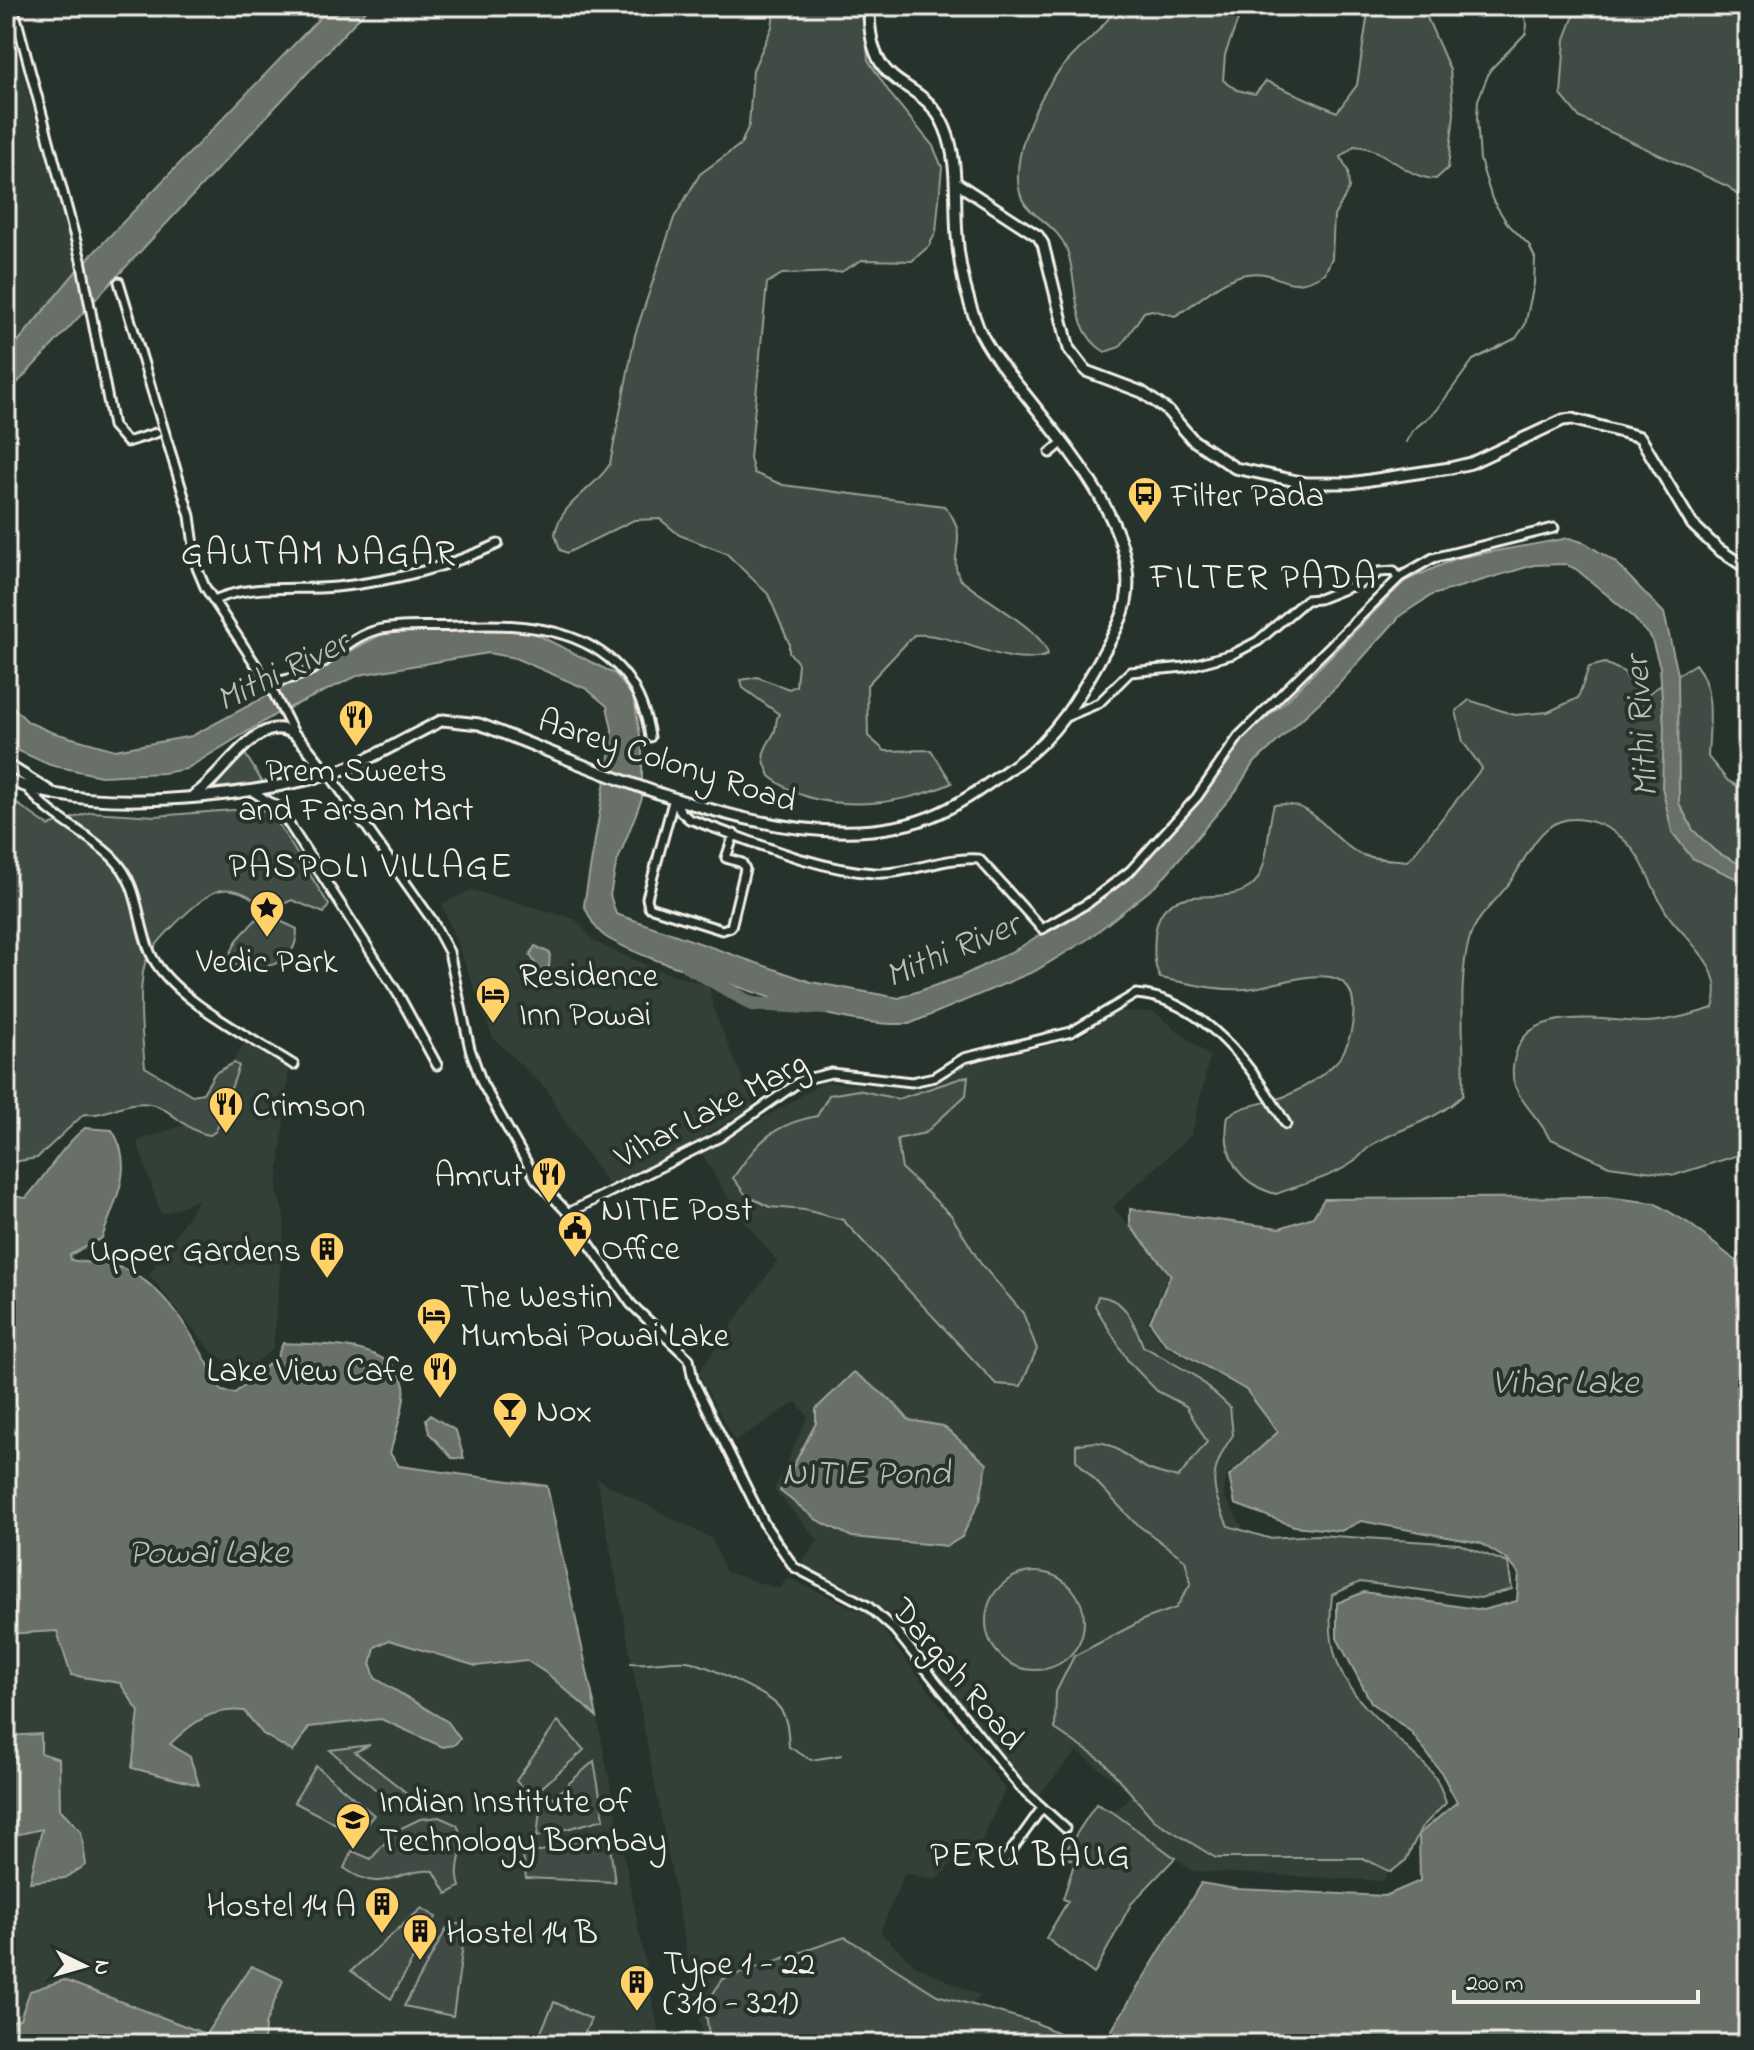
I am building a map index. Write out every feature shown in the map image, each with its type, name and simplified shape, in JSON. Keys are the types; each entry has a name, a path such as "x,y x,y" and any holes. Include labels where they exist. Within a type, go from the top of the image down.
{"main road":[{"name":"Aarey Colony Road","path":"30,791 97,799 189,798 253,792 329,774 443,720 479,724 649,788 742,818 797,830 848,832 898,825 938,814 990,783 1030,754 1068,716 1114,633 1126,604 1129,574 1125,546 1063,442 994,356 979,330 965,289 951,146 944,124 930,106 885,72 874,54 869,6"},
{"path":"955,182 1038,236 1043,244 1069,349 1078,365 1086,371 1142,392 1167,410 1193,440 1235,468 1326,485 1432,472 1471,463 1572,419 1640,437 1692,524 1718,549 1748,569"},
{"path":"189,798 209,787 244,743 275,730 284,729 295,735 329,774"},
{"path":"6,764 53,793"},
{"path":"6,778 30,791"}],"street":[{"path":"13,6 81,260 98,332 113,426 127,442 156,433"},
{"path":"119,282 190,516 197,568 270,686 295,735"},
{"path":"1050,453 1063,442"},
{"path":"675,796 680,811 689,819 839,868 897,873 943,860 979,859 1042,929 1088,903 1130,871 1197,797 1239,736 1398,579 1433,558 1554,528"},
{"path":"214,600 242,589 334,588 390,581 498,544"},
{"path":"1068,716 1099,703 1130,672 1185,667 1233,654 1258,641 1306,600 1319,599 1370,579 1379,572 1394,571 1398,579"},
{"path":"270,686 308,672 360,637 377,630 511,623 580,642 609,658 638,691 650,737"},
{"name":"Dargah Road","path":"329,774 432,920 449,952 470,1049 482,1083 536,1179 568,1213 631,1304 689,1359 693,1380 765,1525 794,1567 868,1606 895,1630 1020,1787 1065,1828"},
{"path":"34,780 30,791 45,809 111,856 133,884 150,953 183,992 294,1065"},
{"path":"253,792 278,807 398,994 437,1065"},
{"path":"675,796 647,898 649,907 722,930 731,927 745,869 742,863 726,858 734,834"},
{"name":"Vihar Lake Marg","path":"568,1213 720,1137 802,1080 831,1073 912,1082 924,1080 964,1058 1071,1032 1136,994 1177,1002 1213,1030 1269,1094 1286,1124"},
{"path":"1004,1861 1042,1808"}],"shaded area":[{"path":"775,6 864,6 868,60 891,95 933,146 942,167 936,232 929,246 912,261 862,260 841,272 782,274 767,283 750,458 754,473 783,485 944,506 957,527 956,570 960,579 1036,635 1048,655 1032,659 1016,658 930,635 914,635 867,685 868,736 885,751 931,750 952,783 884,802 859,804 810,798 770,776 764,753 779,714 743,688 741,680 757,677 789,689 796,686 798,663 789,652 789,643 768,594 726,553 679,535 660,519 634,520 567,553 560,550 555,534 570,505 610,464 635,335 674,218 700,174 741,144 749,125 753,70 772,27"},
{"path":"1118,6 1243,6 1225,55 1223,80 1237,90 1255,94 1266,81 1337,112 1357,85 1369,6 1422,6 1450,70 1454,114 1448,168 1436,179 1425,177 1414,174 1376,151 1354,146 1341,157 1348,171 1349,189 1334,216 1332,258 1325,273 1300,283 1258,273 1237,276 1175,316 1152,310 1144,312 1120,347 1105,352 1086,333 1081,321 1064,243 1022,199 1018,170 1025,137 1045,91"},
{"path":"1589,6 1748,6 1748,205 1729,187 1580,118 1561,95 1565,39 1576,10"},
{"path":"6,15 78,269 6,356"},
{"path":"1605,663 1624,672 1639,699 1695,664 1702,674 1709,696 1708,757 1728,781 1748,791 1748,1152 1675,1175 1609,1166 1549,1138 1518,1093 1513,1078 1517,1050 1525,1036 1538,1026 1574,1019 1647,1022 1672,1019 1713,1008 1716,996 1707,963 1669,916 1627,842 1595,823 1570,819 1548,828 1538,839 1508,885 1473,929 1463,974 1463,1095 1432,1117 1375,1143 1352,1163 1325,1177 1276,1194 1251,1183 1235,1166 1230,1155 1226,1130 1228,1116 1243,1108 1295,1092 1336,1062 1351,1032 1352,997 1344,984 1332,977 1315,976 1245,989 1202,986 1160,978 1154,952 1160,917 1168,906 1180,900 1237,893 1250,887 1257,880 1265,860 1274,805 1300,807 1358,853 1408,861 1482,768 1463,742 1456,711 1469,700 1515,715 1548,712 1578,698 1589,667"},
{"path":"244,752 263,783 214,788"},
{"path":"6,796 49,826 91,812 156,816 258,808 272,814 329,905 324,913 292,900 283,904 278,913 280,921 297,929 290,953 283,960 263,967 238,966 226,963 237,940 262,913 255,900 241,892 218,891 203,899 183,917 147,959 141,1003 145,1067 192,1095 203,1093 215,1073 234,1063 239,1066 216,1131 210,1135 194,1130 158,1106 133,1104 101,1113 84,1114 37,1158 6,1163"},
{"path":"471,890 575,919 595,942 655,969 709,986 714,1011 754,1106 657,1165 610,1187 547,1090 493,1038 442,904"},
{"path":"1118,1011 1154,1012 1210,1056 1192,1134 1113,1207 1169,1275 1147,1322 1163,1345 1246,1391 1278,1433 1226,1475 1224,1496 1412,1806 1384,1881 1193,1871 1114,1813 1132,1794 1077,1751 1037,1797 960,1706 888,1612 815,1575 802,1563 818,1540 774,1490 808,1416 796,1402 735,1441 698,1373 777,1261 736,1211 702,1154 824,1082 919,1089 965,1065 1077,1039"},
{"path":"245,1041 289,1067 277,1190 285,1220 273,1349 243,1373 211,1351 149,1275 199,1199 161,1215 137,1141 201,1119"},
{"path":"968,1076 966,1095 925,1133 897,1139 902,1169 951,1215 981,1264 1023,1313 1037,1349 1021,1386 996,1384 843,1220 805,1210 770,1207 746,1195 733,1178 767,1137 788,1124 817,1116 829,1095 858,1090 898,1099"},
{"path":"1098,1296 1123,1307 1143,1346 1194,1375 1230,1407 1233,1435 1219,1459 1214,1479 1228,1526 1268,1538 1318,1535 1459,1544 1508,1563 1512,1589 1480,1598 1360,1582 1332,1595 1333,1644 1347,1682 1372,1714 1431,1772 1446,1803 1421,1828 1406,1860 1391,1872 1363,1858 1216,1858 1154,1820 1104,1762 1055,1729 1056,1692 1074,1656 1145,1619 1176,1608 1191,1583 1185,1560 1134,1522 1076,1460 1076,1445 1107,1444 1146,1468 1178,1478 1207,1442 1186,1406 1157,1391 1128,1361 1095,1306"},
{"name":"Indian Institute of Technology Bombay","path":"597,1479 712,1539 726,1572 780,1589 787,1577 873,1617 1005,1789 972,1865 953,1862 936,1880 905,1873 880,1932 916,1966 981,1996 923,2044 704,2044"},
{"path":"1035,1572 1062,1580 1076,1594 1084,1621 1076,1648 1062,1662 1035,1670 1008,1662 994,1648 986,1621 994,1594 1008,1580"},
{"name":"Indian Institute of Technology Bombay","path":"57,1630 71,1675 120,1683 139,1712 170,1744 193,1722 221,1709 244,1711 263,1734 381,1719 442,1747 448,1722 375,1678 371,1665 375,1647 389,1640 476,1666 526,1660 549,1675 597,1717 661,2044 264,2044 264,2025 283,1980 206,2034 64,1980 20,2019 6,2023 6,1837 42,1828 30,1881 81,1831 60,1809 59,1759 41,1753 41,1734 6,1736 6,1634"},
{"path":"558,1721 584,1750 531,1797 516,1781"},
{"path":"370,1745 355,1752 413,1798 390,1802 330,1750"},
{"path":"594,1761 604,1819 537,1837 540,1809"},
{"path":"316,1766 374,1815 357,1835 294,1802"},
{"path":"1096,1804 1114,1813 1175,1858 1131,1904 1094,1974 1046,1938 1068,1901 1063,1899 1075,1861 1062,1856"},
{"path":"439,1817 457,1825 461,1842 460,1887 447,1894 434,1871 410,1873 380,1881 358,1876 344,1868 352,1851 371,1859 395,1831 420,1819"},
{"path":"608,1833 615,1882 526,1878 523,1856"},
{"path":"422,1908 436,1917 391,1999 351,1971"},
{"path":"449,1924 466,1924 453,2016 404,2006"},
{"path":"845,1937 937,1995 1034,2022 1083,2044 710,2044 705,2005 723,1979"},
{"path":"554,2002 591,2019 580,2044 562,2044 540,2034"}],"water":[{"path":"331,6 370,6 6,395 6,356 78,269"},
{"path":"1569,538 1585,543 1615,562 1664,613 1678,674 1679,803 1693,830 1716,852 1748,868 1748,884 1692,858 1672,832 1662,787 1664,728 1660,667 1651,637 1630,614 1576,569 1565,564 1534,565 1432,595 1401,615 1337,686 1252,765 1236,791 1158,884 1088,939 1035,971 909,1024 864,1021 795,1006 653,959 600,932 584,905 609,757 612,729 607,706 587,689 515,658 488,653 359,675 278,713 186,769 163,773 101,776 50,765 6,745 6,700 28,722 51,732 115,750 192,736 382,634 417,629 532,632 615,674 634,698 642,748 642,798 616,865 610,895 616,914 811,982 899,998 960,977 1019,948 1135,873 1203,794 1242,739 1287,700 1405,581 1457,558"},
{"path":"535,946 550,953 549,967 544,971 539,969 530,955"},
{"name":"Powai Lake","path":"85,1128 112,1130 119,1143 123,1170 102,1238 70,1255 71,1260 115,1266 133,1273 150,1285 192,1336 222,1391 235,1393 277,1357 283,1343 353,1348 371,1353 398,1371 404,1386 402,1409 390,1453 399,1466 547,1486 597,1717 549,1675 526,1660 476,1666 389,1640 375,1647 371,1665 375,1678 448,1722 460,1739 454,1745 443,1747 381,1719 309,1727 293,1752 263,1734 244,1711 222,1712 203,1718 170,1744 190,1757 199,1785 132,1768 139,1712 120,1683 71,1675 57,1631 6,1634 6,1195 26,1198 68,1144"},
{"name":"Vihar Lake","path":"1606,1197 1654,1203 1690,1224 1748,1271 1748,2044 1114,2044 1107,2038 1201,1883 1236,1889 1385,1896 1420,1881 1419,1834 1457,1802 1441,1772 1410,1731 1371,1702 1337,1638 1337,1603 1364,1592 1483,1610 1517,1601 1519,1573 1506,1559 1480,1543 1361,1521 1341,1531 1294,1526 1235,1504 1229,1476 1278,1432 1246,1390 1165,1343 1150,1322 1171,1275 1130,1226 1130,1209 1280,1228 1313,1217 1324,1199"},
{"name":"NITIE Pond","path":"854,1372 893,1402 909,1420 943,1426 987,1464 980,1500 962,1537 947,1546 852,1537 817,1520 780,1491 816,1423 816,1409"},
{"path":"430,1415 456,1431 464,1459 452,1458 429,1433 426,1419"},
{"path":"41,1734 41,1753 59,1759 60,1809 81,1831 86,1865 65,1878 30,1882 42,1829 6,1837 6,1736"},
{"path":"251,1966 283,1980 265,2025 264,2044 6,2044 6,2023 20,2019 30,1991 64,1980 206,2034"}],"waterway":[{"path":"1406,442 1413,430 1436,411 1473,360 1516,338 1525,325 1534,284 1535,258 1529,245 1507,223 1492,199 1480,160 1477,118 1478,100 1490,70 1526,33 1527,25 1521,6"},
{"name":"Mithi River","path":"687,966 752,1004 824,1008"},
{"path":"631,1663 687,1661 720,1673 760,1693 781,1709 788,1730 789,1747 811,1760 842,1755"}],"place":[{"name":"Filter Pada","path":"1145,525"},
{"name":"Prem Sweets and Farsan Mart","path":"356,748"},
{"name":"Vedic Park","path":"267,939"},
{"name":"Residence Inn Powai","path":"493,1025"},
{"name":"Crimson","path":"226,1135"},
{"name":"Amrut","path":"549,1205"},
{"name":"NITIE Post Office","path":"575,1259"},
{"name":"Upper Gardens","path":"327,1280"},
{"name":"The Westin Mumbai Powai Lake","path":"434,1346"},
{"name":"Lake View Cafe","path":"440,1400"},
{"name":"Nox","path":"510,1440"},
{"name":"Indian Institute of Technology Bombay","path":"353,1851"},
{"name":"Hostel 14 A","path":"382,1935"},
{"name":"Hostel 14 B","path":"420,1962"},
{"name":"Type 1 - 22 (310 - 321)","path":"637,2013"}],"district":[{"name":"GAUTAM NAGAR","path":"319,551"},
{"name":"FILTER PADA","path":"1264,575"},
{"name":"PASPOLI VILLAGE","path":"371,864"},
{"name":"PERU BAUG","path":"1031,1853"}]}
